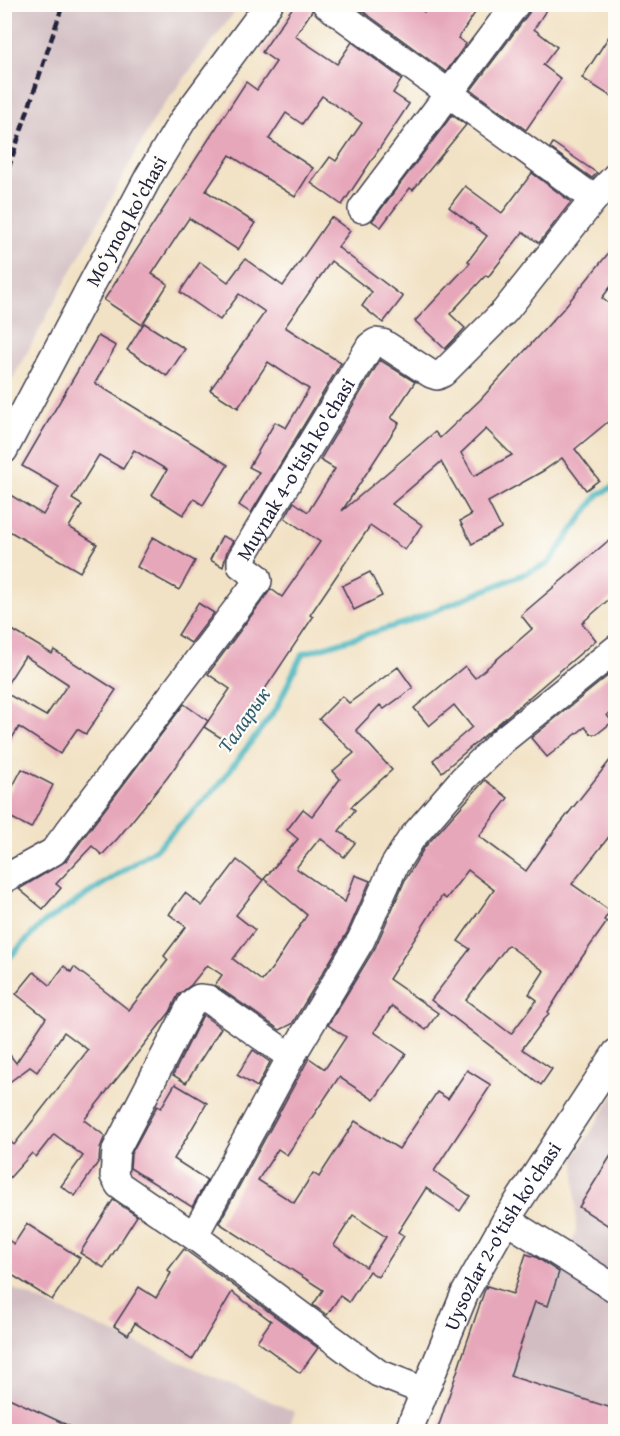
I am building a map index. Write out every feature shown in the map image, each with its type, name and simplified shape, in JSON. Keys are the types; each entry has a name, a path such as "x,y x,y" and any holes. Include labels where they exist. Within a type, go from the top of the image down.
{"street":[{"name":"Moʻynoq ko'chasi","path":"4,450 149,176 183,120 268,4"},
{"path":"326,4 594,199"},
{"path":"362,209 516,4"},
{"name":"Muynak 4-o'tish ko'chasi","path":"4,879 53,852 258,581 257,576 241,565 241,559 370,346 376,342 383,343 431,374 437,376 444,373 505,311 615,176"},
{"path":"194,1236 291,1057 362,940 394,866 411,839 434,811 502,740 615,649"},
{"path":"291,1057 208,999 199,999 192,1003 116,1150 114,1176 119,1185 194,1236 378,1373 424,1391"},
{"name":"Uysozlar 2-o'tish ko'chasi","path":"408,1431 465,1293 506,1220 615,1053"},
{"path":"506,1220 615,1289"}],"shaded area":[{"path":"5,4 240,5 157,114 5,393"},
{"path":"615,1093 615,1431 437,1432 486,1285 513,1294 526,1254 562,1265 576,1233 575,1157"},
{"path":"4,1285 295,1412 287,1431 5,1431"}],"building":[{"path":"295,4 311,4 312,11 295,36 337,64 352,42 402,79 393,93 409,104 342,205 311,183 330,157 336,161 362,123 322,96 302,124 286,113 269,139 313,168 295,197 230,155 206,191 255,223 238,250 189,218 152,274 168,284 142,325 104,300 246,82 257,90 276,62 262,52"},
{"path":"353,4 413,4 424,12 430,4 481,4 458,38 466,44 446,72"},
{"path":"532,4 550,4 534,29 557,47 543,65 561,79 526,130 471,90 529,13"},
{"path":"615,27 615,99 582,78"},
{"path":"452,115 466,125 413,190 410,188 381,227 372,221"},
{"path":"553,143 597,173 592,178 550,148"},
{"path":"532,173 571,202 539,243 523,232 488,277 486,275 450,314 465,328 445,349 415,321 470,263 468,261 487,236 449,207 465,186 502,213"},
{"path":"331,217 350,231 338,247 403,297 383,323 362,306 372,292 331,261 285,327 341,363 251,513 239,505 259,472 249,467 275,422 286,428 309,389 268,362 238,408 210,390 265,312 239,294 220,320 180,292 200,262 228,282 245,259 283,286"},
{"path":"615,245 615,281 602,298 615,309 615,416 575,449 599,480 586,490 562,458 488,502 501,528 472,544 460,521 471,515 441,462 392,504 422,525 405,550 370,526 310,615 313,617 229,743 204,727 230,689 208,674 271,589 282,597 320,542 285,518 294,502 308,512 335,469 320,460 380,360 415,382 391,418 399,423 342,511 435,432 440,438 480,400 563,309","holes":["486,429 512,455 474,476 461,453"]},
{"path":"144,323 185,349 167,376 127,350"},
{"path":"98,336 116,346 95,383 228,465 203,505 194,499 183,515 152,495 167,470 134,450 123,469 99,455 72,499 82,505 69,527 97,544 80,572 4,528 4,491 43,515 59,487 22,466"},
{"path":"222,536 233,541 227,551 223,567 210,560"},
{"path":"153,537 195,561 179,590 137,567"},
{"path":"608,541 615,549 615,594 582,623 596,640 442,772 433,760 472,727 454,705 429,726 414,708 465,666 475,678 532,629 521,615"},
{"path":"370,572 382,596 354,610 342,586"},
{"path":"198,603 214,613 191,643 178,635"},
{"path":"4,625 52,654 54,650 116,690 86,734 77,729 60,754 19,727 4,751 4,692 46,716 68,684 25,656 4,689"},
{"path":"398,667 413,688 384,709 380,705 356,730 392,770 351,807 355,810 339,831 355,843 344,857 320,838 296,868 345,902 355,875 370,881 347,933 292,1024 280,1030 215,985 222,975 207,965 191,985 178,995 170,1012 84,1120 105,1136 100,1148 99,1161 75,1196 61,1186 83,1156 54,1134 36,1157 32,1153 4,1184 4,1136 14,1145 88,1050 64,1032 37,1072 30,1067 4,1086 4,1047 16,1063 46,1018 16,994 34,972 50,985 64,966 71,972 74,967 129,1010 168,960 164,956 186,927 169,914 185,893 202,906 237,860 263,880 236,915 255,930 233,959 262,981 307,915 264,879 298,839 287,830 303,809 312,816 340,779 333,771 354,753 319,719 342,696 349,703"},
{"path":"615,670 615,708 607,715 612,722 597,734 591,734 585,727 547,757 531,738"},
{"path":"184,704 208,721 167,778 118,838 102,855 92,846 56,884 61,888 43,909 19,889 66,861"},
{"path":"615,754 615,811 608,820 615,826 615,829 572,884 610,911 604,920 607,922 580,960 549,1013 522,1049 552,1069 541,1085 431,1000 470,949 458,941 494,890 468,870 446,899 442,896 389,979 438,1013 426,1030 392,1006 374,1032 406,1054 374,1100 339,1077 287,1155 278,1149 258,1180 294,1203 313,1173 319,1177 355,1121 399,1149 437,1092 448,1099 467,1070 491,1085 434,1171 470,1196 460,1211 426,1188 398,1232 404,1236 378,1277 369,1271 349,1302 340,1296 327,1315 313,1305 323,1290 219,1223 309,1058 325,1069 346,1037 328,1025 375,948 405,880 424,848 485,780 508,798 479,836 526,871","holes":["508,945 544,971 529,994 537,1000 511,1034 466,1000","353,1215 386,1237 366,1267 334,1245"]},
{"path":"22,769 53,785 31,828 4,814 4,803"},
{"path":"203,1015 221,1028 186,1083 173,1075"},
{"path":"253,1050 270,1062 257,1087 237,1075"},
{"path":"175,1084 207,1103 174,1159 207,1180 192,1207 130,1168 131,1154 157,1106 161,1108"},
{"path":"615,1149 615,1230 579,1207"},
{"path":"113,1200 137,1216 104,1268 80,1253"},
{"path":"27,1224 80,1258 52,1300 4,1270 4,1237 14,1244"},
{"path":"184,1249 318,1348 300,1373 257,1341 271,1321 232,1292 192,1360 135,1323 128,1335 114,1326 139,1287 156,1298 171,1273 168,1270"},
{"path":"526,1254 536,1257 559,1272 548,1306 535,1302 510,1376 615,1409 615,1431 437,1431 487,1286 513,1294"},
{"path":"9,1398 80,1431 4,1431 4,1407"}],"waterway":[{"name":"Таларык","path":"4,963 42,924 156,849 217,787 276,709 302,654 407,622 548,564 598,495 616,485"}],"railway":[{"path":"4,182 63,4"}]}
